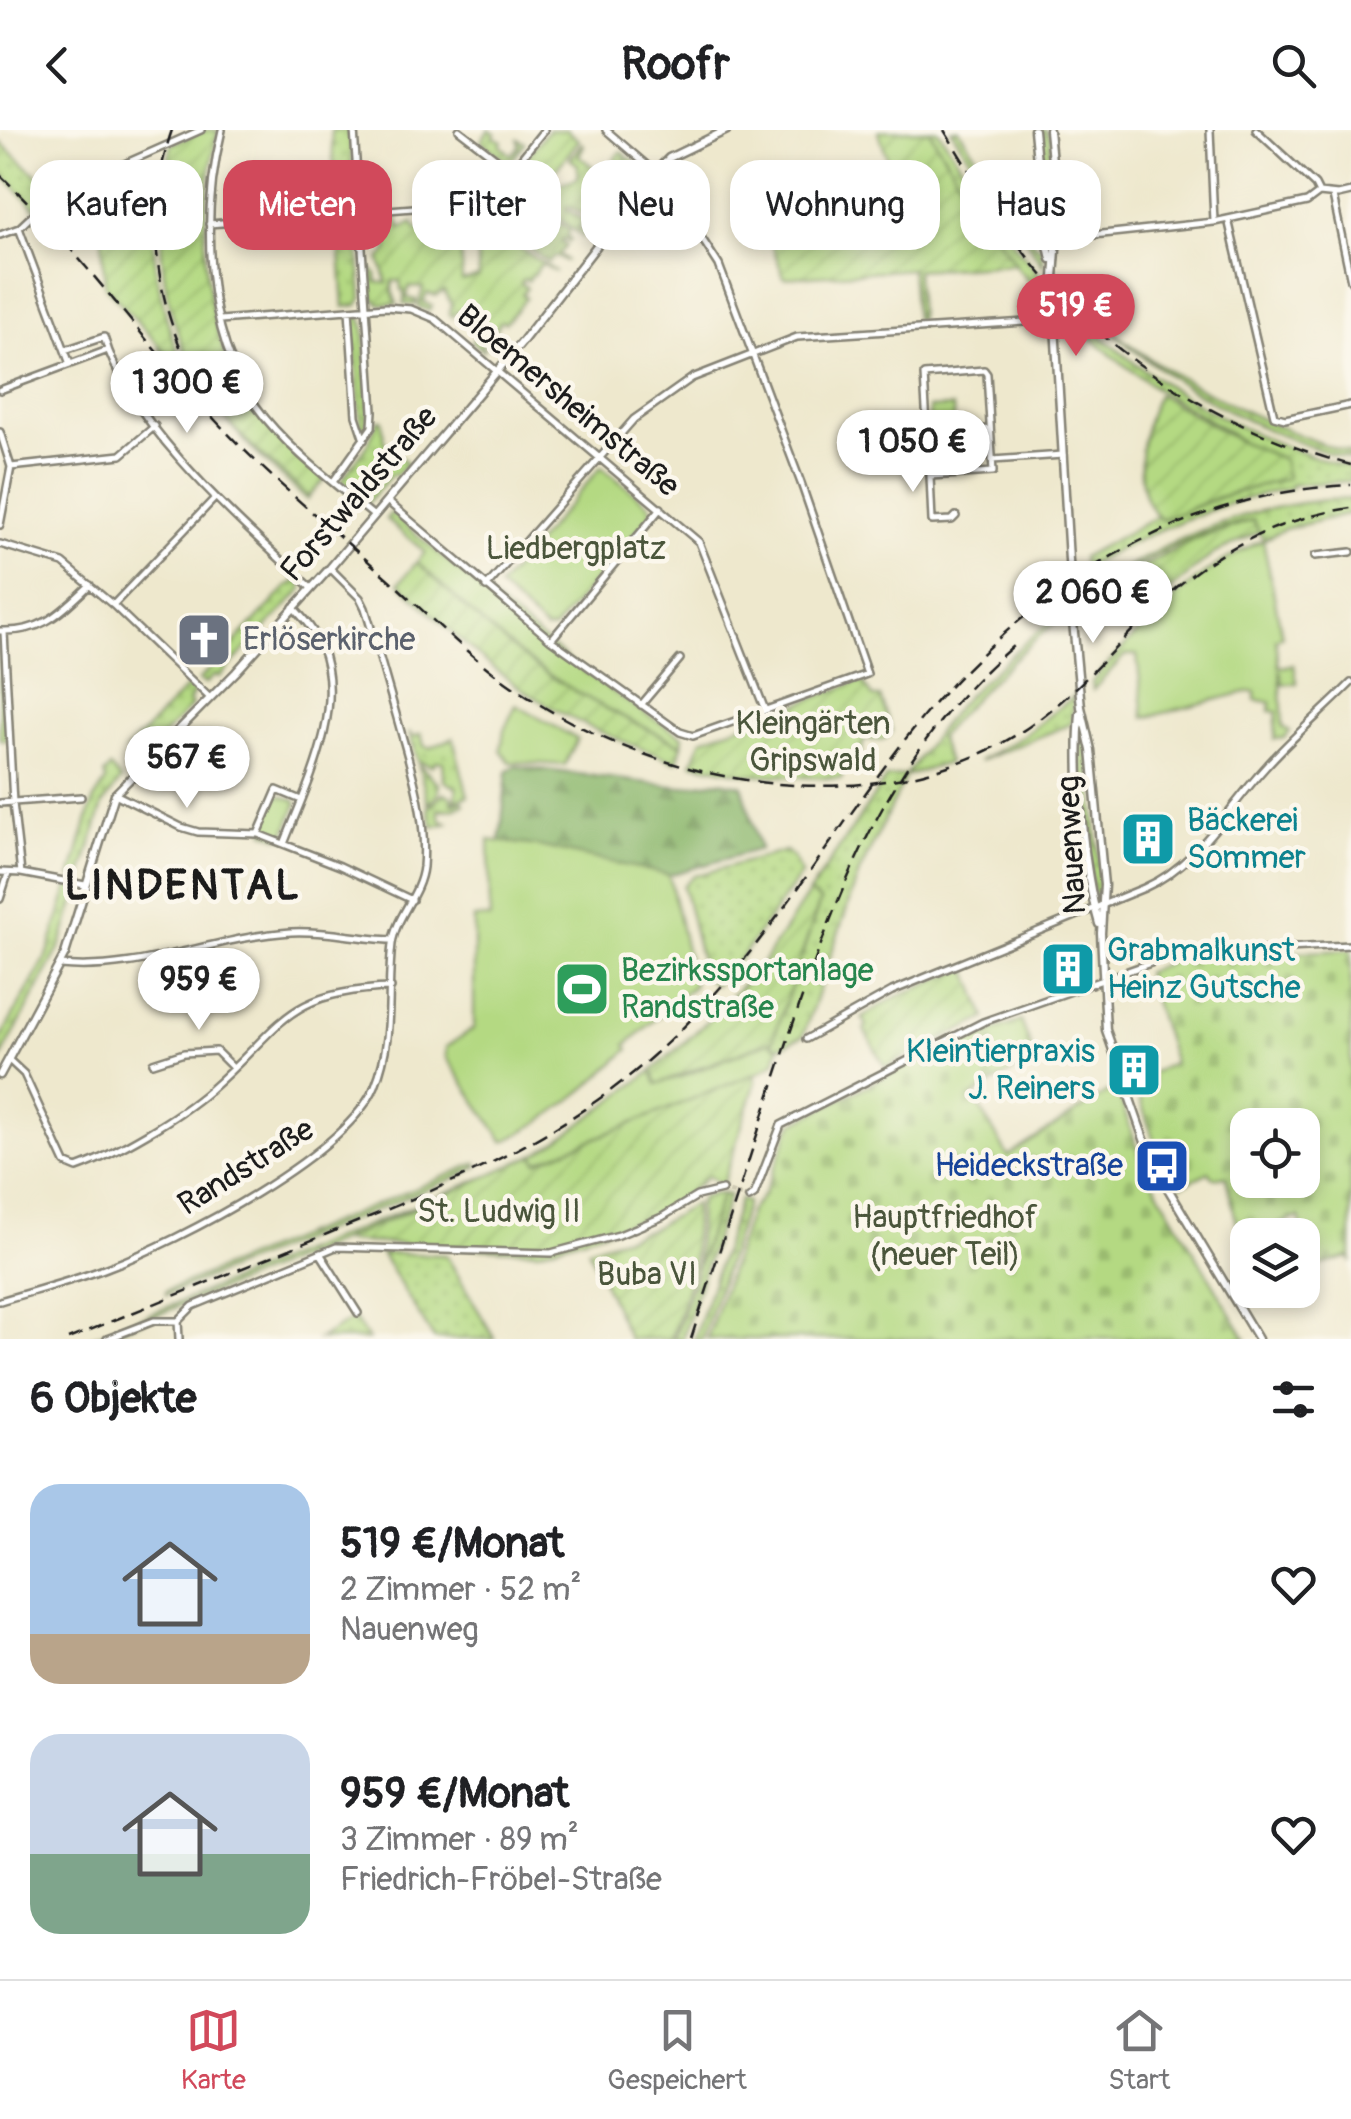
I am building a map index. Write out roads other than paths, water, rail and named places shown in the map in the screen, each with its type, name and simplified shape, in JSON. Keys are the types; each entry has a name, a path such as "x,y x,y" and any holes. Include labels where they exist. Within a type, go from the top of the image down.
{"street":[{"path":"0,234 19,228 54,196 201,130"},
{"path":"222,130 214,162 209,224 214,293 235,364 254,404 271,425 374,516"},
{"path":"354,130 356,160"},
{"path":"459,130 498,160"},
{"path":"519,160 544,130"},
{"path":"606,130 642,160"},
{"path":"709,134 727,130"},
{"name":"Nauenweg","path":"1034,130 1038,160"},
{"name":"Nauenweg","path":"1050,130 1053,160"},
{"path":"1210,130 1214,222"},
{"path":"1256,130 1319,193"},
{"name":"Forstwaldstraße","path":"668,160 709,134"},
{"path":"1101,235 1214,222 1307,202 1319,193 1351,192"},
{"path":"1332,195 1351,281"},
{"path":"1228,218 1270,408 1277,419 1351,405"},
{"path":"209,224 223,223"},
{"path":"19,228 70,364"},
{"path":"333,482 372,427 363,250"},
{"name":"Forstwaldstraße","path":"0,1076 60,965 115,794 330,568 594,250"},
{"path":"388,501 551,640 680,732 693,736 867,674 752,352 719,265 709,250"},
{"name":"Nauenweg","path":"1049,250 1053,265"},
{"name":"Nauenweg","path":"1055,250 1063,455 1081,707 1078,752 1102,933 1104,978"},
{"name":"Bloemersheimstraße","path":"220,320 367,308 412,310 435,318 699,542 765,710"},
{"path":"349,310 356,416 364,440"},
{"path":"486,587 634,418 692,378 797,337 1056,320"},
{"path":"65,350 104,337 123,385 215,498 311,588"},
{"path":"0,390 108,350"},
{"path":"930,476 993,472 988,374 984,370 924,375 932,521 952,520 956,516"},
{"path":"11,468 121,455 156,426"},
{"path":"927,432 990,429"},
{"path":"0,432 11,468 0,525"},
{"path":"992,460 1063,455"},
{"path":"113,605 215,498"},
{"path":"551,640 661,508"},
{"path":"0,544 63,563 210,698"},
{"path":"1315,556 1351,552"},
{"name":"Randstraße","path":"0,1301 110,1267 184,1234 255,1192 338,1135 374,1088 389,1042 392,940 422,872 424,848 415,780 365,608 330,568"},
{"path":"21,873 2,632 52,621 90,585"},
{"path":"284,844 319,758 325,729 327,670 322,646 293,607"},
{"path":"642,705 680,658"},
{"path":"806,1039 892,991 1151,885 1179,868 1263,770 1351,683"},
{"name":"Nauenweg","path":"1081,707 1092,750 1098,906"},
{"path":"258,834 277,790 301,800"},
{"path":"115,794 198,832 258,834 412,900"},
{"path":"0,803 81,796"},
{"path":"0,872 86,884"},
{"path":"0,899 9,872"},
{"path":"60,965 84,967 130,961 292,932 392,940"},
{"path":"748,1198 754,1195 781,1125 963,1030 1179,953 1351,945"},
{"path":"1104,978 1107,1034 1152,1162 1258,1339"},
{"path":"9,1060 24,1074 66,1163 77,1168 178,1114 211,1090 292,1010 339,993 392,988"},
{"path":"153,1063 184,1053 216,1051 232,1067"},
{"path":"106,1339 154,1320 178,1321 193,1306 336,1248 551,1253 620,1235 697,1196 722,1190"},
{"path":"320,1253 358,1313"},
{"path":"178,1321 179,1339"}],"tunnel":[{"path":"722,1190 749,1198"}],"railway":[{"path":"172,130 157,196 158,262 173,327 201,389"},
{"path":"944,130 1033,264 1100,333 1137,363 1217,413 1305,451 1351,465"},
{"path":"0,175 56,233 235,441 458,643 510,685 562,717 619,745 679,765 742,779 805,786 868,783 930,772 988,750 1016,735 1066,697 1177,587 1216,558 1281,526 1351,508"},
{"path":"68,1339 443,1186 518,1149 589,1106 667,1043 706,1003 776,918 907,737 997,640 1047,598 1102,562 1160,532 1221,508 1285,492 1351,485"},
{"path":"691,1339 816,959 863,845 926,740 966,691 1013,646"}],"place":[{"name":"Erlöserkirche","path":"204,640"},
{"name":"Bäckerei Sommer","path":"1148,839"},
{"name":"Grabmalkunst Heinz Gutsche","path":"1068,969"},
{"name":"Bezirkssportanlage Randstraße","path":"582,989"},
{"name":"Kleintierpraxis J. Reiners","path":"1134,1070"},
{"name":"Heideckstraße","path":"1162,1166"}],"district":[{"name":"LINDENTAL","path":"183,886"}],"park label":[{"name":"Liedbergplatz","path":"576,549"},
{"name":"Kleingärten Gripswald","path":"813,742"},
{"name":"St. Ludwig II","path":"499,1212"},
{"name":"Hauptfriedhof (neuer Teil)","path":"945,1236"},
{"name":"Buba VI","path":"647,1275"}]}
